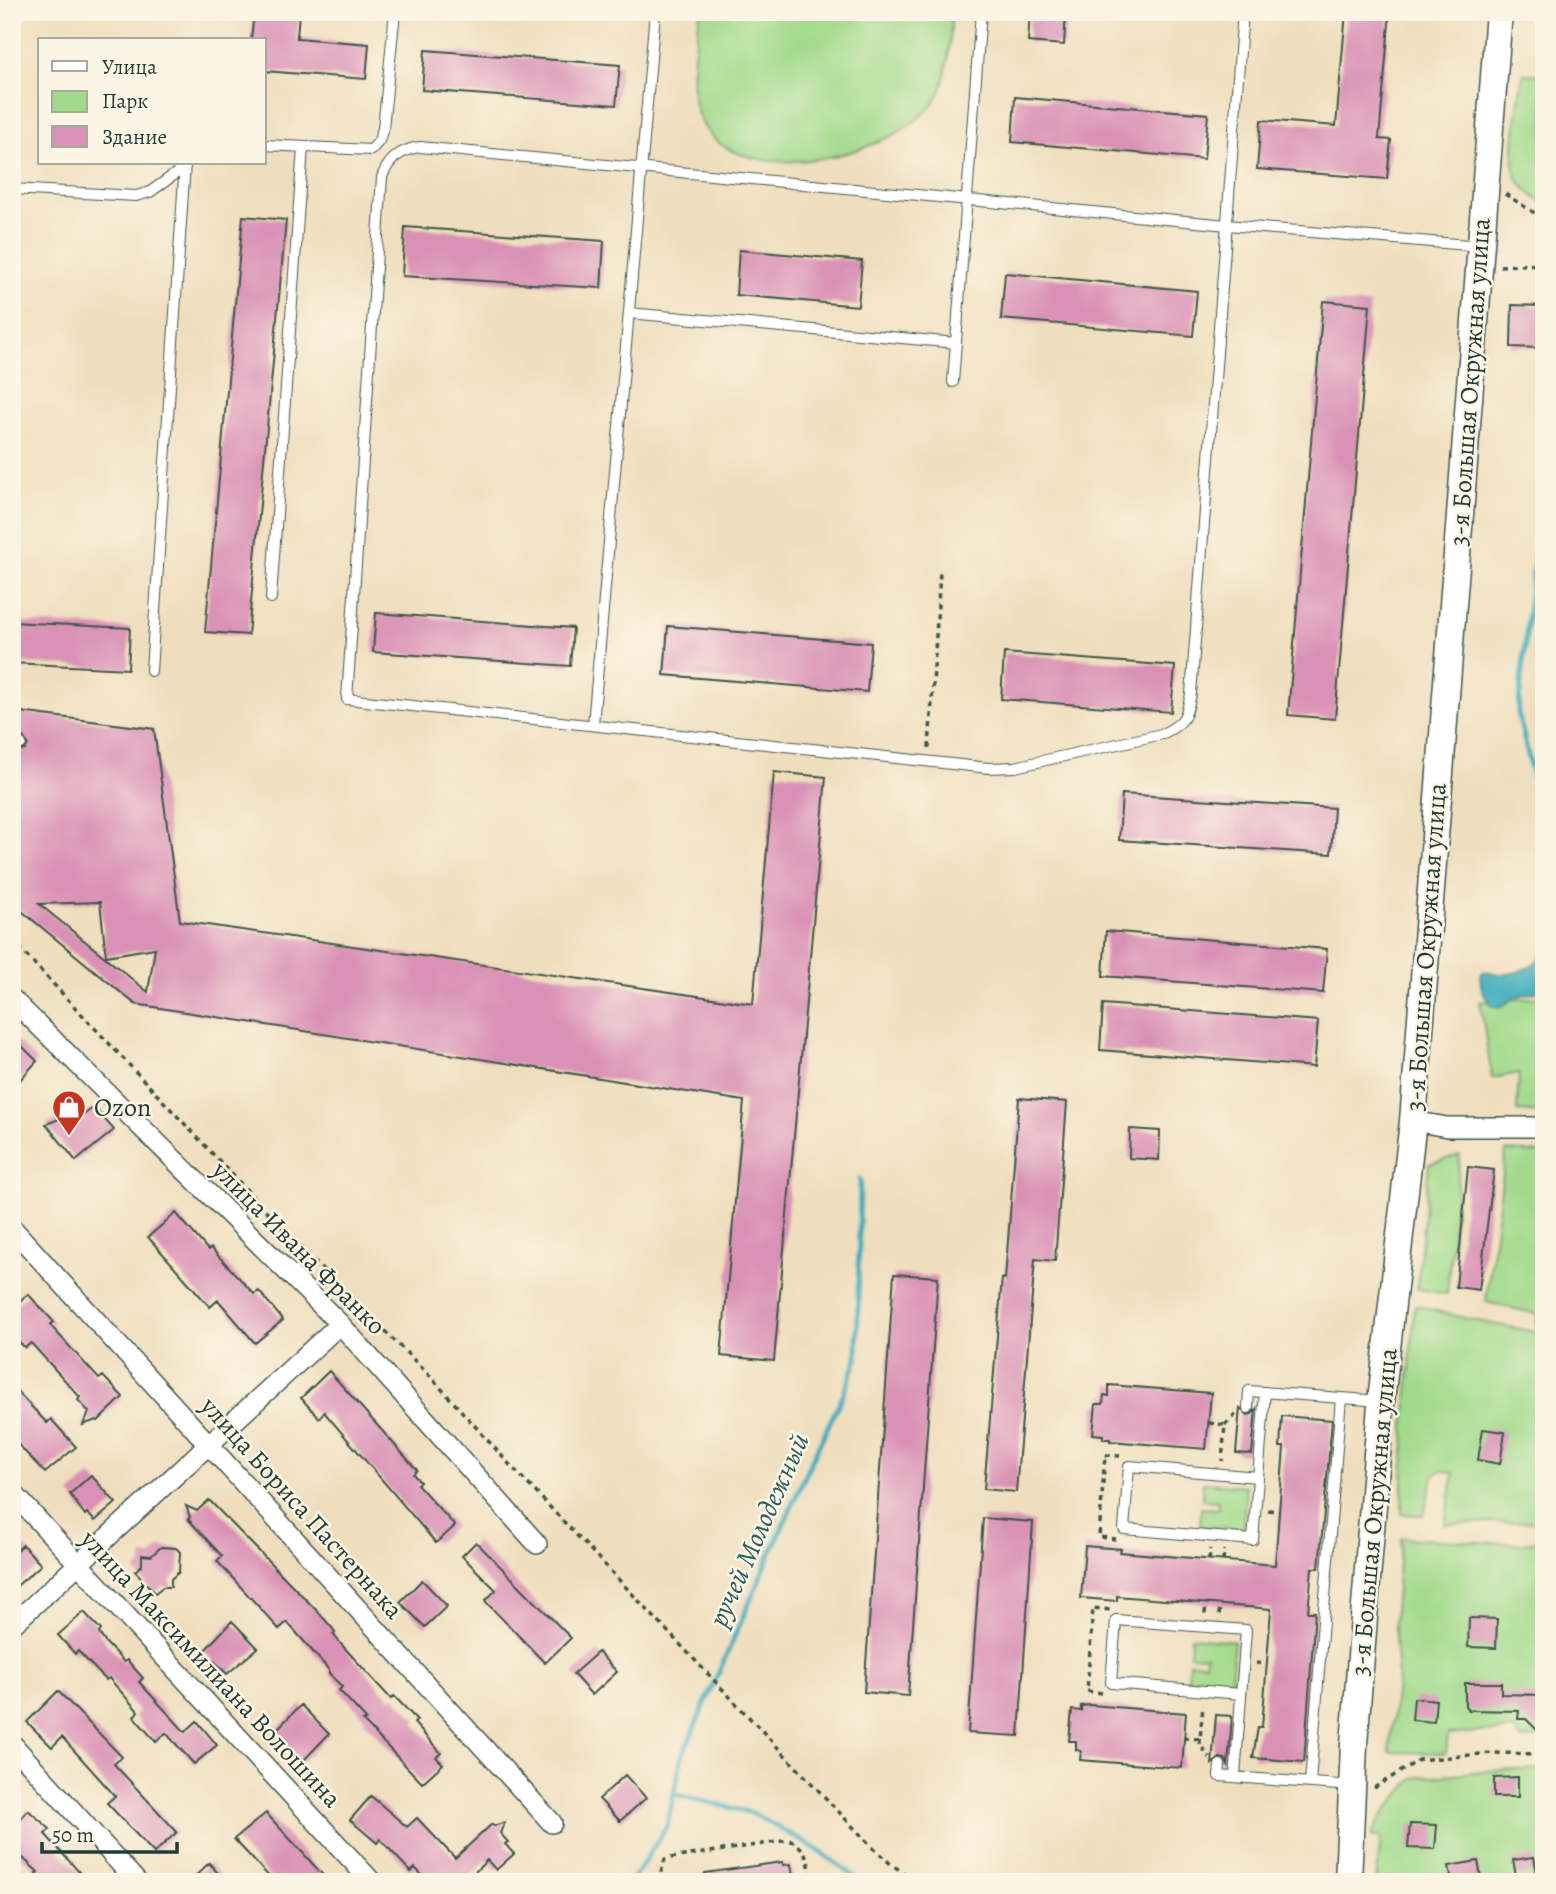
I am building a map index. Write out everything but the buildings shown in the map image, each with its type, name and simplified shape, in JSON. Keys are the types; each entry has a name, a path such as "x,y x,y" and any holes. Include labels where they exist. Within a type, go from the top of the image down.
{"street":[{"name":"3-я Большая Окружная улица","path":"1348,1882 1354,1744 1382,1401 1413,1121 1499,12"},
{"name":"улица Ивана Франко","path":"12,999 340,1324 537,1544"},
{"path":"1413,1121 1447,1127 1544,1127"},
{"name":"улица Бориса Пастернака","path":"12,1228 552,1823"},
{"path":"12,1625 340,1324"},
{"name":"улица Максимилиана Волошина","path":"12,1492 372,1882"},
{"path":"12,1744 137,1882"}],"lane":[{"path":"266,145 370,150 379,141 383,128 395,12"},
{"path":"593,725 655,12"},
{"path":"953,382 981,12"},
{"path":"1243,12 1227,225 1191,694 1186,718 1175,727 1162,734 1014,767 989,768 347,699 382,177 387,165 396,155 408,149 419,147 1227,225 1480,256"},
{"path":"271,598 303,147"},
{"path":"12,188 136,196 150,191 185,165"},
{"path":"151,670 185,165"},
{"path":"629,313 956,343"},
{"path":"1243,1410 1249,1391 1382,1401"},
{"path":"1258,1477 1129,1466 1124,1530 1253,1540 1265,1392"},
{"path":"1310,1783 1341,1398"},
{"path":"1235,1777 1246,1630 1116,1620 1111,1683 1241,1694"},
{"path":"1220,1765 1219,1776 1310,1783 1353,1795"}],"path":[{"path":"1486,181 1544,219"},
{"path":"1480,256 1544,264"},
{"path":"928,761 940,572"},
{"path":"12,940 303,1250 430,1376 516,1472 873,1848 892,1865 919,1882"},
{"path":"1221,1474 1225,1425 1229,1418 1243,1410"},
{"path":"1209,1423 1225,1425"},
{"path":"1123,1539 1099,1537 1105,1455 1129,1457"},
{"path":"1210,1546 1225,1548"},
{"path":"1111,1693 1087,1691 1093,1608 1117,1610"},
{"path":"1205,1617 1219,1619"},
{"path":"1204,1691 1200,1745 1210,1757"},
{"path":"1184,1738 1200,1739"},
{"path":"1353,1795 1419,1760 1492,1753 1544,1754"},
{"path":"658,1882 665,1859 789,1840 799,1845 808,1858 811,1882"}],"green space":[{"path":"700,12 952,12 948,58 940,92 916,121 855,151 818,159 782,161 749,157 721,144 702,123 697,110 692,83"},
{"path":"1524,74 1544,75 1544,204 1527,190 1515,172 1516,123"},
{"path":"1544,997 1544,1113 1517,1111 1519,1073 1492,1078 1480,1002"},
{"path":"1506,1151 1544,1153 1544,1521 1445,1524 1454,1473 1442,1470 1433,1476 1424,1515 1402,1514 1405,1429 1415,1305 1467,1319 1536,1332 1537,1314 1486,1302"},
{"path":"1460,1155 1447,1294 1417,1289 1429,1164"},
{"path":"1203,1483 1246,1486 1243,1529 1200,1526 1201,1508 1218,1509 1218,1501 1202,1500"},
{"path":"1401,1538 1518,1544 1544,1540 1544,1737 1521,1739 1514,1730 1448,1734 1446,1753 1389,1752 1398,1677 1394,1626"},
{"path":"1191,1637 1234,1641 1231,1682 1188,1679 1189,1662 1205,1663 1206,1656 1190,1655"},
{"path":"1544,1769 1544,1882 1376,1882 1381,1838 1371,1836 1380,1818 1413,1778"}],"water":[{"path":"1544,952 1544,990 1518,996 1500,1007 1493,1006 1481,986 1482,972 1518,972 1531,966"}],"waterway":[{"path":"1534,780 1518,713 1532,576 1544,513"},
{"name":"ручей Молодежный","path":"631,1882 667,1826 682,1756 857,1359 860,1179"},
{"path":"674,1794 752,1813 815,1848 862,1882"}],"place":[{"name":"Ozon","path":"69,1137"}]}
